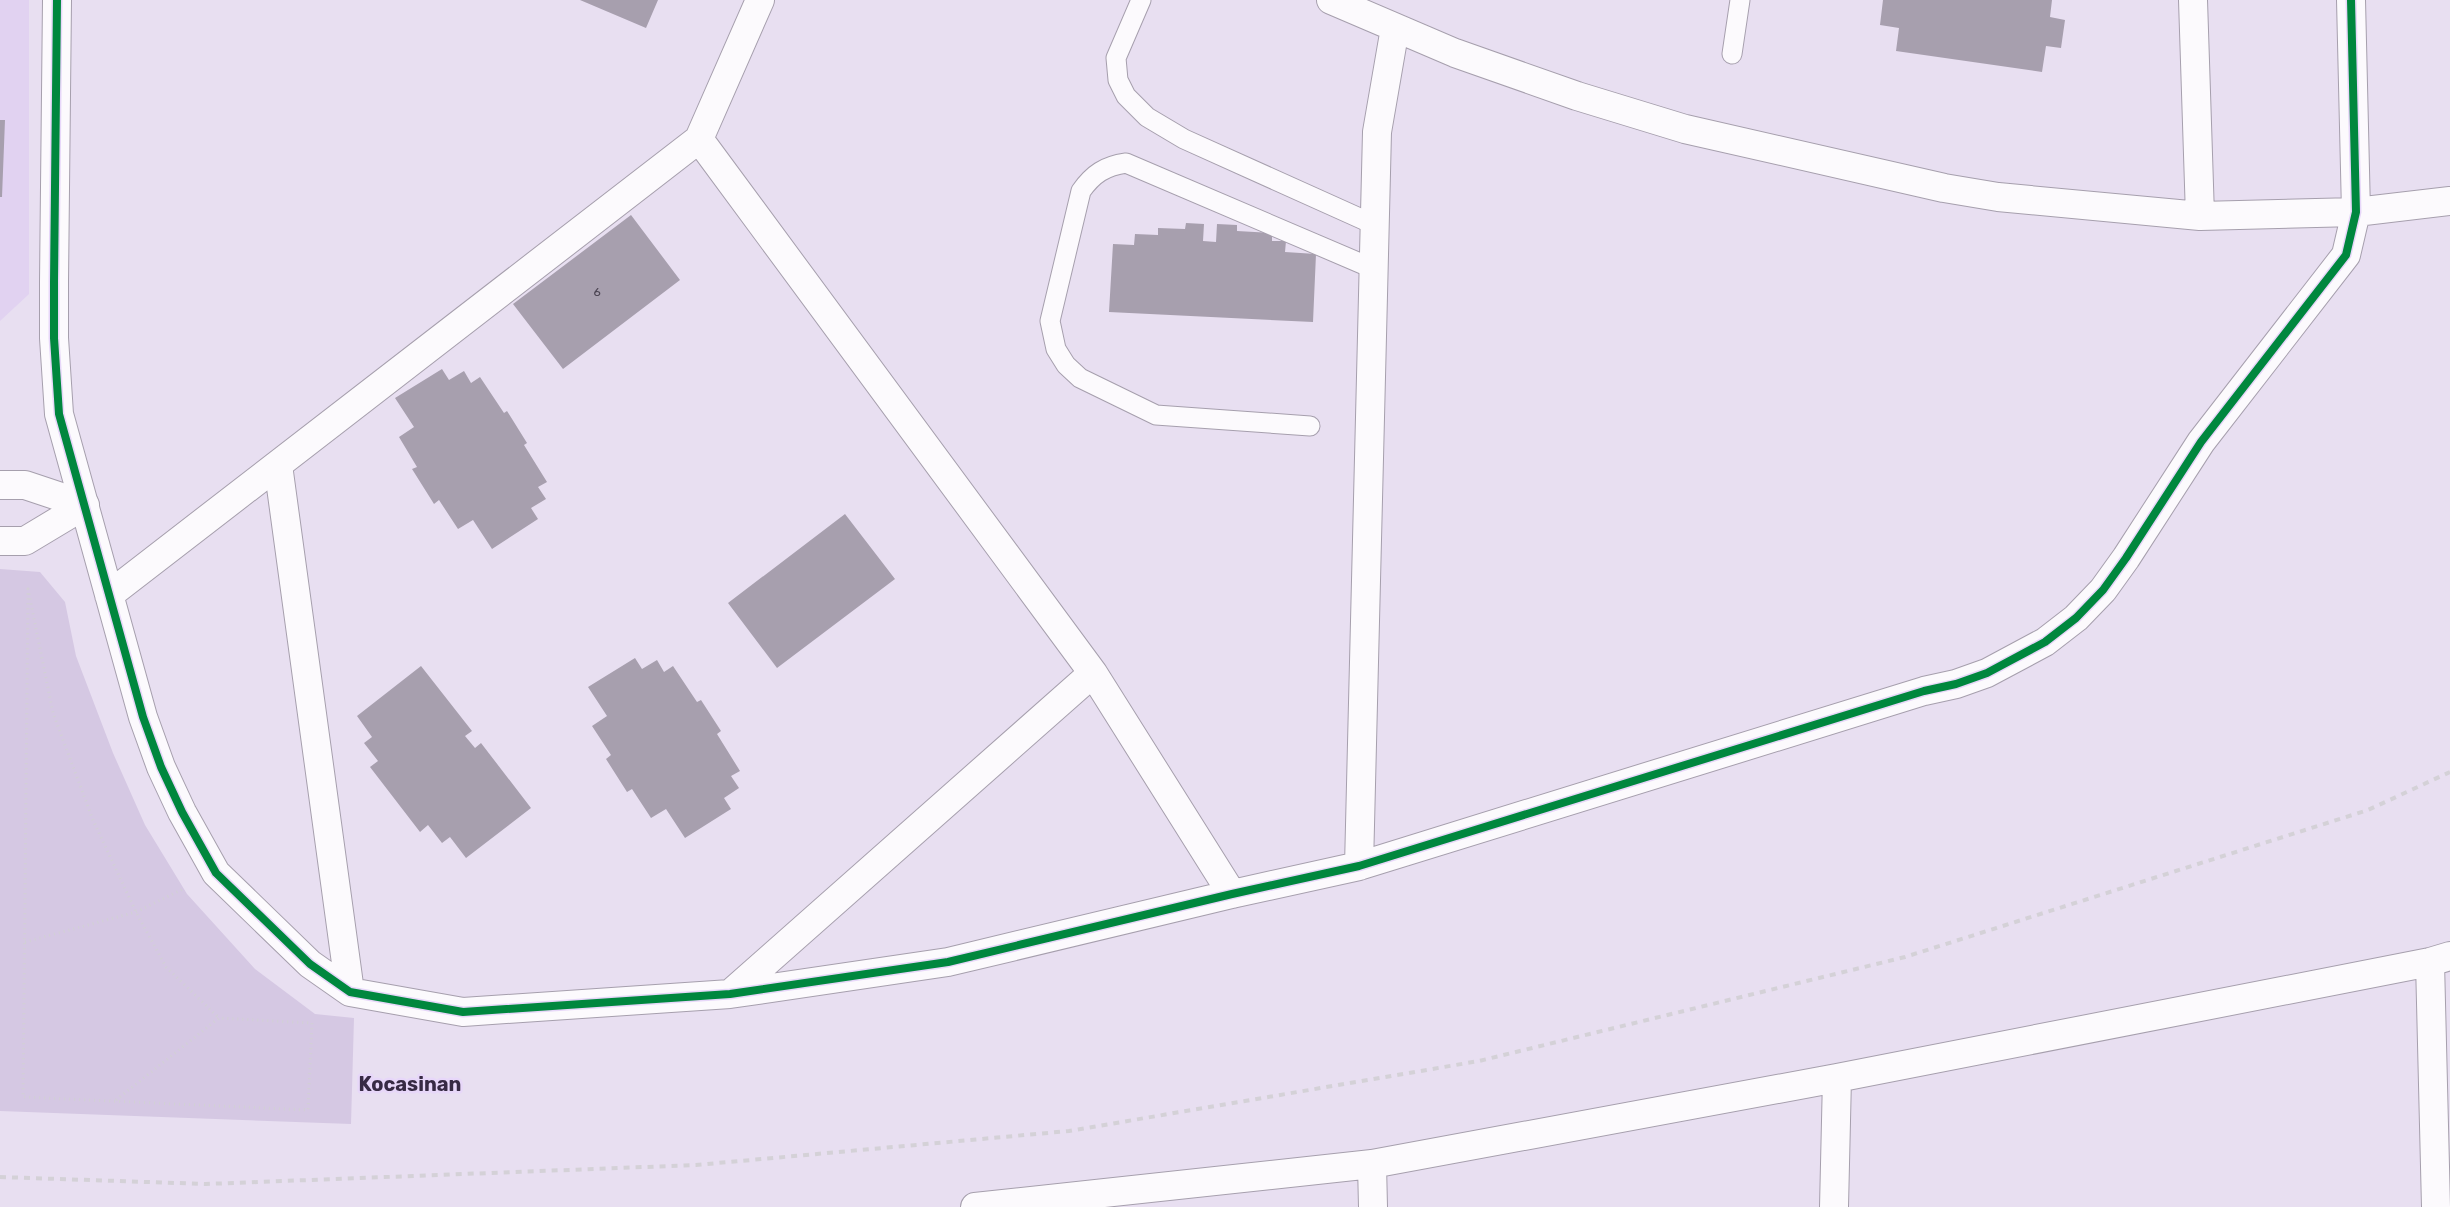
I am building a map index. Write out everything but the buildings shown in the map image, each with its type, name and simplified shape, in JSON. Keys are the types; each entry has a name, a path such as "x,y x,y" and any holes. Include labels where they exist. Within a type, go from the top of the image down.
{"main road":[{"path":"57,0 54,338 59,414 143,717 161,767 182,812 216,873 310,964 350,992 463,1012 730,994 948,962 1232,894 1359,866 1914,694 1956,684 1987,673 2045,642 2076,618 2103,590 2159,509 2201,442 2346,255 2356,212 2351,0"},
{"path":"109,595 699,139 760,0"},
{"path":"2193,0 2200,216"},
{"path":"1338,1 1395,28 1576,96 1685,129 1936,186 1998,197 2200,216 2356,212 2450,201"},
{"path":"1359,866 1377,132 1395,28"},
{"path":"699,139 1093,674 1232,894"},
{"path":"278,465 350,992"},
{"path":"0,484 25,485 85,506"},
{"path":"0,541 25,541 85,506"},
{"path":"730,994 1093,674"},
{"path":"975,1207 1372,1164 1838,1078 2440,959 2436,1207"},
{"path":"1834,1207 1838,1078"},
{"path":"1372,1164 1373,1207"}],"lane":[{"path":"1141,0 1116,58 1118,80 1126,96 1147,117 1184,139 1375,224"},
{"path":"1732,54 1740,0"},
{"path":"1310,426 1156,415 1080,378 1066,365 1056,349 1050,321 1081,191 1088,180 1100,170 1126,163 1374,269"}],"path":[{"path":"28,590 53,713 93,820 136,912 166,967 219,1018 312,1023 308,1110 23,1097 28,590"},
{"path":"25,942 136,912 216,873"},
{"path":"116,1100 219,1018"}],"shaded area":[{"path":"0,0 29,0 29,294 0,321"},
{"path":"0,569 40,572 65,602 76,656 113,753 145,825 187,894 255,969 315,1014 354,1018 351,1124 0,1111"}],"railway":[{"path":"0,1177 206,1184 696,1165 1069,1131 1479,1061 1905,957 2368,810 2450,772"}],"cycle path":[{"path":"57,0 54,338 59,414 143,717 161,767 182,812 216,873 310,964 350,992 463,1012 730,994 948,962 1232,894 1359,866 1924,691 1956,684 1987,673 2045,642 2076,618 2103,590 2126,558 2201,442 2346,255 2356,212 2351,0"}],"district":[{"name":"Kocasinan","path":"410,1084"}]}
